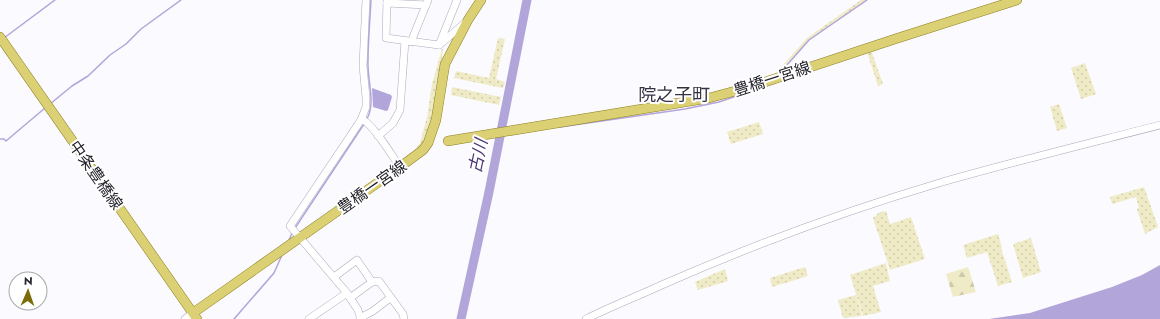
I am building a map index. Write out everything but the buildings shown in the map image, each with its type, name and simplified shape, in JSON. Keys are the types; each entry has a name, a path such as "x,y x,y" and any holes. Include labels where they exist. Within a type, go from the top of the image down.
{"main road":[{"name":"豊橋一宮線","path":"195,316 285,249 296,233 400,167 423,150 428,142 436,120 445,64 468,20 481,0"},
{"name":"豊橋一宮線","path":"448,141 709,98 750,87 895,38 1017,0"},
{"name":"中条豊橋線","path":"1,38 195,316"}],"street":[{"path":"366,0 362,66 366,98 364,120 290,226 334,277 358,310 360,318 373,311 390,298"},
{"path":"439,45 457,0"},
{"path":"378,136 392,123 400,110 408,41 427,2 387,1 385,37 408,41 439,45 468,20"},
{"path":"445,64 449,18"},
{"path":"364,120 378,136 400,167"},
{"path":"586,319 716,261 808,226 872,204 938,183 1046,153 1160,125"},
{"path":"334,277 357,260 372,282"},
{"path":"309,319 372,282 379,281 403,314 404,319"},
{"path":"185,319 195,316"}],"green space":[{"path":"861,0 867,0 809,40 779,72 779,74 773,76 807,38"},
{"path":"498,38 505,39 496,79 505,82 503,88 454,78 456,71 489,78"},
{"path":"442,49 435,107 425,144 400,163 399,162 414,151 420,143 427,117 432,84"},
{"path":"871,50 883,84 878,86 867,52"},
{"path":"1085,63 1096,94 1081,99 1071,68"},
{"path":"452,87 501,97 499,105 451,95"},
{"path":"1059,104 1067,128 1057,131 1050,107"},
{"path":"759,122 763,134 731,144 727,132"},
{"path":"1144,187 1158,227 1145,234 1137,209 1139,208 1136,197 1112,204 1110,197"},
{"path":"886,211 890,224 911,217 925,259 890,270 873,218 880,212"},
{"path":"998,234 1012,282 998,286 987,252 967,258 963,245"},
{"path":"1031,238 1041,272 1023,278 1013,244"},
{"path":"886,263 890,281 873,286 881,312 863,316 850,275"},
{"path":"805,267 808,276 772,287 770,278"},
{"path":"968,267 976,292 953,297 946,274"},
{"path":"725,269 728,281 698,290 695,282"},
{"path":"856,295 862,316 843,318 838,300"}],"shaded area":[{"path":"372,88 391,95 392,97 388,110 386,111 373,107"},
{"path":"1160,265 1160,319 989,319 1030,313 1112,287 1142,275"}],"waterway":[{"path":"4,38 55,0"},
{"path":"50,104 72,86 88,76 110,55 126,44 141,29 181,0"},
{"path":"367,119 371,105 368,68 371,0"},
{"name":"古川","path":"461,319 489,192 527,0"},
{"path":"779,74 809,40 867,0"},
{"path":"560,127 685,109 719,102 775,83"},
{"path":"0,139 4,139 6,141 45,108"},
{"path":"295,228 364,124"},
{"path":"289,240 292,233"},
{"path":"234,319 274,273 282,255"}],"district":[{"name":"院之子町","path":"674,95"}]}
